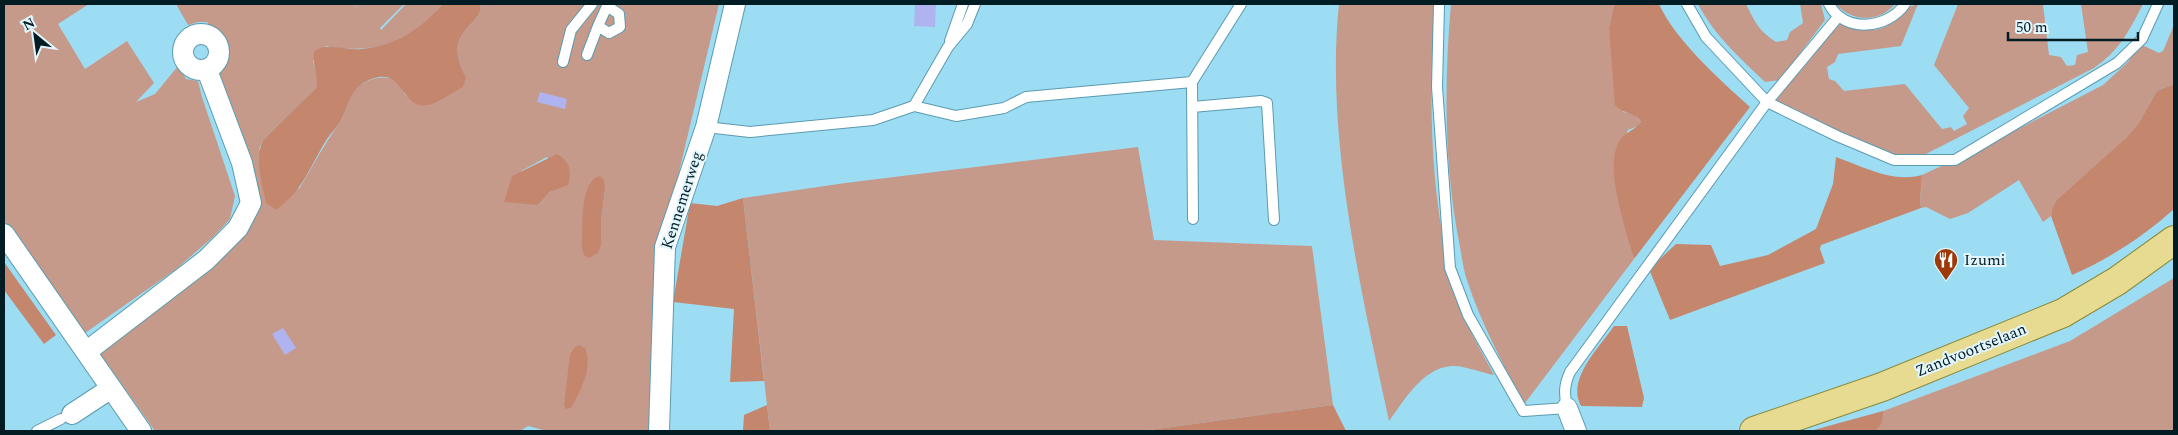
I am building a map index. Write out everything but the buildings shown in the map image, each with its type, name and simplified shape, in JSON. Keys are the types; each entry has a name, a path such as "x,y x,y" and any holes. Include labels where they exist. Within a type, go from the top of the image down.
{"main road":[{"name":"Zandvoortselaan","path":"1754,431 1882,387 2063,313 2117,281 2174,240"}],"street":[{"name":"Kennemerweg","path":"659,431 665,247 706,127 735,4"},
{"path":"86,352 206,260 238,228 251,202 242,163 207,70"},
{"path":"4,234 141,431"},
{"path":"66,416 110,389"},
{"path":"1567,408 1576,431"}],"lane":[{"path":"563,62 571,30 592,4"},
{"path":"948,47 963,4"},
{"path":"914,106 948,47 967,24 975,4"},
{"path":"1193,219 1192,82 1241,4"},
{"path":"1440,4 1437,87 1450,268 1468,315 1523,411 1567,408 1564,395 1570,372 1767,102 1838,17"},
{"path":"1687,4 1706,37 1767,102 1837,136 1894,160 1955,160 2117,63 2142,39 2158,4"},
{"path":"1829,4 1838,17 1855,25 1871,25 1888,20 1900,11 1905,4"},
{"path":"587,55 598,26 608,5 619,14 620,27 609,33 598,26"},
{"path":"706,127 750,132 854,122 873,120 914,106 956,116 1004,108 1026,97 1192,82"},
{"path":"1192,107 1261,101 1267,103 1274,220"},
{"path":"37,431 66,416"}],"shaded area":[{"path":"4,4 89,4 58,24 85,69 127,41 154,83 136,102 155,94 178,66 186,79 198,81 235,196 230,219 213,237 175,270 85,333 4,220"},
{"path":"176,4 353,4 359,9 354,4 404,4 380,28 381,30 406,4 443,4 420,28 395,42 361,49 326,46 313,61 318,79 316,88 263,140 259,149 299,189 341,119 353,93 360,86 369,80 390,79 398,84 406,96 466,77 459,61 458,48 460,38 465,30 477,18 480,4 719,4 669,214 652,319 649,431 547,431 528,426 520,431 155,431 96,348 246,217 215,73 222,69 224,62 222,43 207,22 188,25","holes":["547,157 564,185 550,192 538,205 521,171","595,177 605,190 601,236"]},
{"path":"443,4 480,4 477,18 460,38 458,48 459,61 466,77 463,87 432,104 421,105 413,102 396,82 388,78 379,77 365,82 356,89 341,120 327,139 293,195 276,210 266,203 259,163 260,148 263,140 316,88 314,52 324,47 362,49 397,40 416,29"},
{"path":"1339,4 1435,4 1432,119 1437,198 1443,237 1451,274 1465,319 1494,375 1457,366 1441,368 1423,379 1415,387 1389,421 1357,267 1341,160 1336,55"},
{"path":"1451,4 1614,4 1609,28 1623,112 1634,114 1641,122 1638,126 1628,130 1614,163 1618,199 1634,259 1525,403 1509,376 1486,329 1466,278 1463,263 1454,213 1448,153 1446,93"},
{"path":"1614,4 1659,4 1687,46 1750,107 1634,259 1618,202 1615,186 1614,158 1619,141 1641,122 1636,116 1615,105 1609,28"},
{"path":"1698,4 1746,4 1765,34 1776,42 1787,40 1790,32 1803,23 1800,4 1821,4 1825,20 1780,80 1765,82 1719,36"},
{"path":"1836,4 1895,4 1882,15 1865,18 1849,14"},
{"path":"1918,4 1901,46 1838,54 1835,62 1827,67 1829,79 1835,81 1844,91 1905,84 1942,129 1951,127 1954,131 1967,124 1963,116 1969,108 1934,65 1958,4 2043,4 2049,55 2061,57 2067,66 2075,65 2077,55 2088,52 2081,4 2143,4 2117,47 2094,68 1926,154 1908,159 1884,156 1775,102 1837,20 1852,27 1875,30 1889,25 1911,6"},
{"path":"2174,25 2174,84 2157,91 2138,124 2126,138 2052,209 2051,216 2043,222 2019,180 1968,213 1950,219 1926,207 1921,208 1922,175 1995,141 2103,85 2128,62 2140,44 2159,53 2163,51"},
{"path":"2174,84 2174,209 2126,246 2072,275 2051,216 2052,209 2057,200 2126,138 2138,124 2157,91"},
{"path":"1138,147 1154,240 1312,246 1333,405 1142,431 770,431 743,198 845,183"},
{"path":"557,154 565,160 569,167 568,185 550,192 538,205 504,202 512,176"},
{"path":"1836,157 1878,173 1900,177 1922,175 1921,208 1821,245 1820,249 1825,263 1670,320 1649,269 1676,244 1711,245 1720,266 1768,255 1816,229 1833,184"},
{"path":"600,176 604,180 605,190 601,221 601,245 598,253 589,258 584,255 582,248 585,196 593,180"},
{"path":"743,198 764,381 730,382 734,309 673,302 690,203 717,206"},
{"path":"4,262 56,335 44,344 4,290"},
{"path":"2174,278 2174,431 1830,431 2070,341"},
{"path":"1614,326 1627,326 1644,398 1642,407 1581,406 1578,396 1578,385 1581,374 1593,353"},
{"path":"579,345 585,348 588,363 587,371 575,401 571,408 566,409 564,405 570,355 574,348"},
{"path":"767,405 770,431 743,431 744,415"},
{"path":"1333,405 1346,431 1142,431"},
{"path":"1883,411 1882,423 1875,431 1810,431"}],"water":[{"path":"915,4 936,4 935,27 914,26"},
{"path":"540,92 567,99 565,109 537,102"},
{"path":"283,328 296,348 285,355 272,334"}],"place":[{"name":"Izumi","path":"1946,281"}]}
